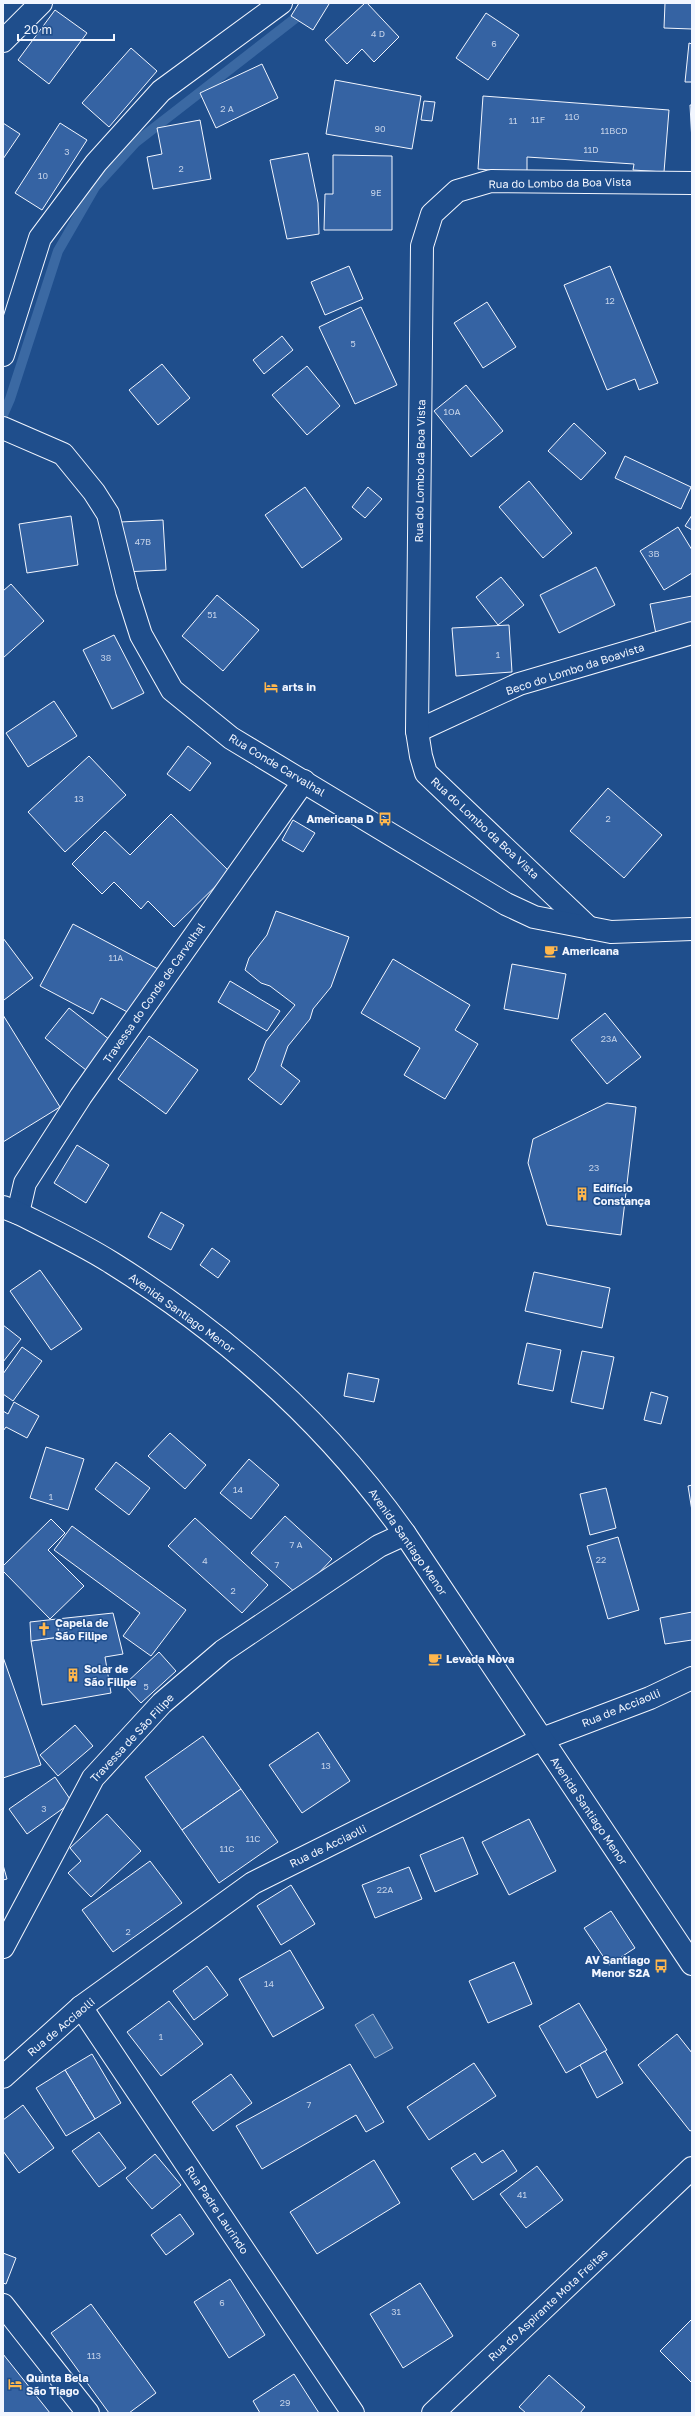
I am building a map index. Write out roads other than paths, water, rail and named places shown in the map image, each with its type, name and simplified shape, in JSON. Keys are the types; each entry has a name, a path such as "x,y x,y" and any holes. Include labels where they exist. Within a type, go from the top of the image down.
{"street":[{"path":"3,41 41,3"},
{"path":"3,355 40,238 96,163 161,91 281,3"},
{"name":"Rua do Lombo da Boa Vista","path":"589,928 539,878 426,773 420,756 417,731 422,246 432,214 457,191 491,181 692,183"},
{"name":"Rua Conde Carvalhal","path":"3,428 63,454 94,492 108,514 127,591 141,635 172,690 231,738 506,904 534,917 612,932 692,929"},
{"name":"Beco do Lombo da Boavista","path":"417,731 519,684 692,633"},
{"name":"Travessa do Conde de Carvalhal","path":"11,1210 25,1183 82,1096 304,781"},
{"name":"Avenida Santiago Menor","path":"11,1210 111,1263 218,1337 281,1390 337,1449 383,1502 692,1964"},
{"name":"Travessa de São Filipe","path":"3,1947 93,1778 162,1703 223,1651 379,1546 405,1534"},
{"name":"Rua de Acciaolli","path":"3,2077 81,2008 253,1883 542,1739 650,1698 692,1678"},
{"name":"Rua Padre Laurindo","path":"81,2008 353,2413"},
{"name":"Rua do Aspirante Mota Freitas","path":"433,2413 663,2198 692,2168"},
{"path":"3,2304 88,2413"}],"water":[{"path":"373,2014 393,2048 375,2058 355,2025"}],"waterway":[{"path":"3,415 10,399 58,251 95,187 136,142 315,3"}],"place":[{"name":"arts in","path":"271,687"},
{"name":"Americana D","path":"385,819"},
{"name":"Americana","path":"551,951"},
{"name":"Edifício Constança","path":"582,1194"},
{"name":"Capela de São Filipe","path":"44,1629"},
{"name":"Levada Nova","path":"435,1659"},
{"name":"Solar de São Filipe","path":"73,1675"},
{"name":"AV Santiago Menor S2A","path":"661,1966"},
{"name":"Quinta Bela São Tiago","path":"15,2384"}]}
